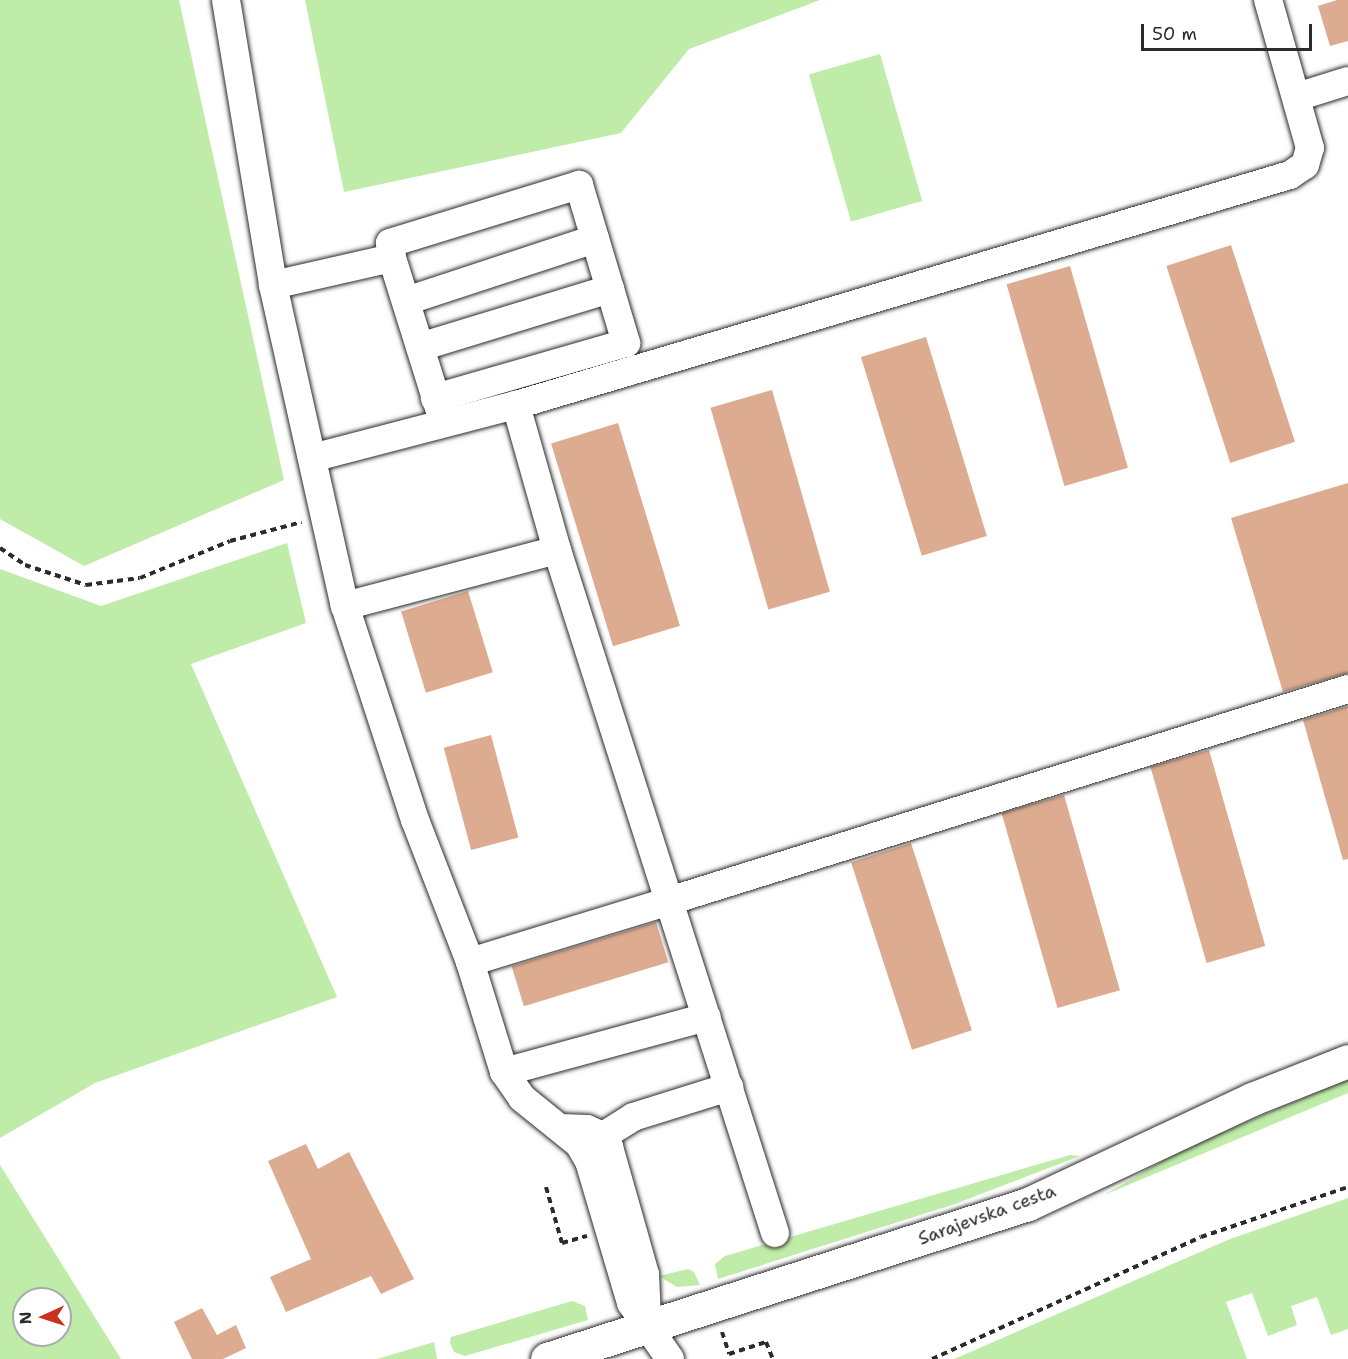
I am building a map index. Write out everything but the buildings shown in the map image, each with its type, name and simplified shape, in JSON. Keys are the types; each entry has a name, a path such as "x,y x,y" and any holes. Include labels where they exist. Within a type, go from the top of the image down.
{"main road":[{"name":"Sarajevska cesta","path":"548,1359 578,1350 649,1343 1028,1204 1252,1099 1348,1061"},
{"path":"638,1359 649,1343"}],"street":[{"path":"226,0 273,285 345,606 415,820 470,962 504,1072 522,1098 579,1144 589,1161 631,1303 649,1343 670,1359"},
{"path":"439,411 516,405 1290,176 1305,165 1310,148 1268,0"},
{"path":"1297,97 1348,81"},
{"path":"312,458 626,343 579,185 390,243 439,411"},
{"path":"406,301 595,239"},
{"path":"273,285 393,258"},
{"path":"420,347 610,289"},
{"path":"516,405 557,550 775,1233"},
{"path":"345,606 557,550"},
{"path":"470,962 1348,689"},
{"path":"504,1072 707,1017"},
{"path":"603,1136 633,1117 729,1088"},
{"path":"561,1128 587,1130 603,1136 614,1161 645,1274 649,1343"}],"path":[{"path":"0,548 25,565 86,585 140,578 230,541 326,516"},
{"path":"546,1187 562,1243 590,1235"},
{"path":"932,1359 1201,1237 1348,1187"},
{"path":"766,1342 773,1359"}],"green space":[{"path":"0,0 179,0 284,480 84,566 0,519"},
{"path":"305,0 820,0 689,49 621,133 344,192"},
{"path":"880,54 922,201 851,221 809,74"},
{"path":"287,543 306,623 191,664 337,997 95,1083 0,1138 0,569 101,606"},
{"path":"1348,1079 1348,1093 1104,1195 1183,1149"},
{"path":"1070,1155 1080,1156 955,1204 718,1279 715,1264 725,1256"},
{"path":"0,1165 121,1359 0,1359"},
{"path":"1348,1198 1348,1329 1331,1335 1317,1297 1291,1306 1297,1325 1268,1336 1252,1293 1226,1302 1247,1359 954,1359 1230,1239"},
{"path":"688,1269 694,1272 700,1285 677,1287 659,1276"},
{"path":"572,1301 585,1306 588,1320 465,1356 454,1352 450,1343 451,1337"},
{"path":"434,1342 437,1359 377,1359"}]}
